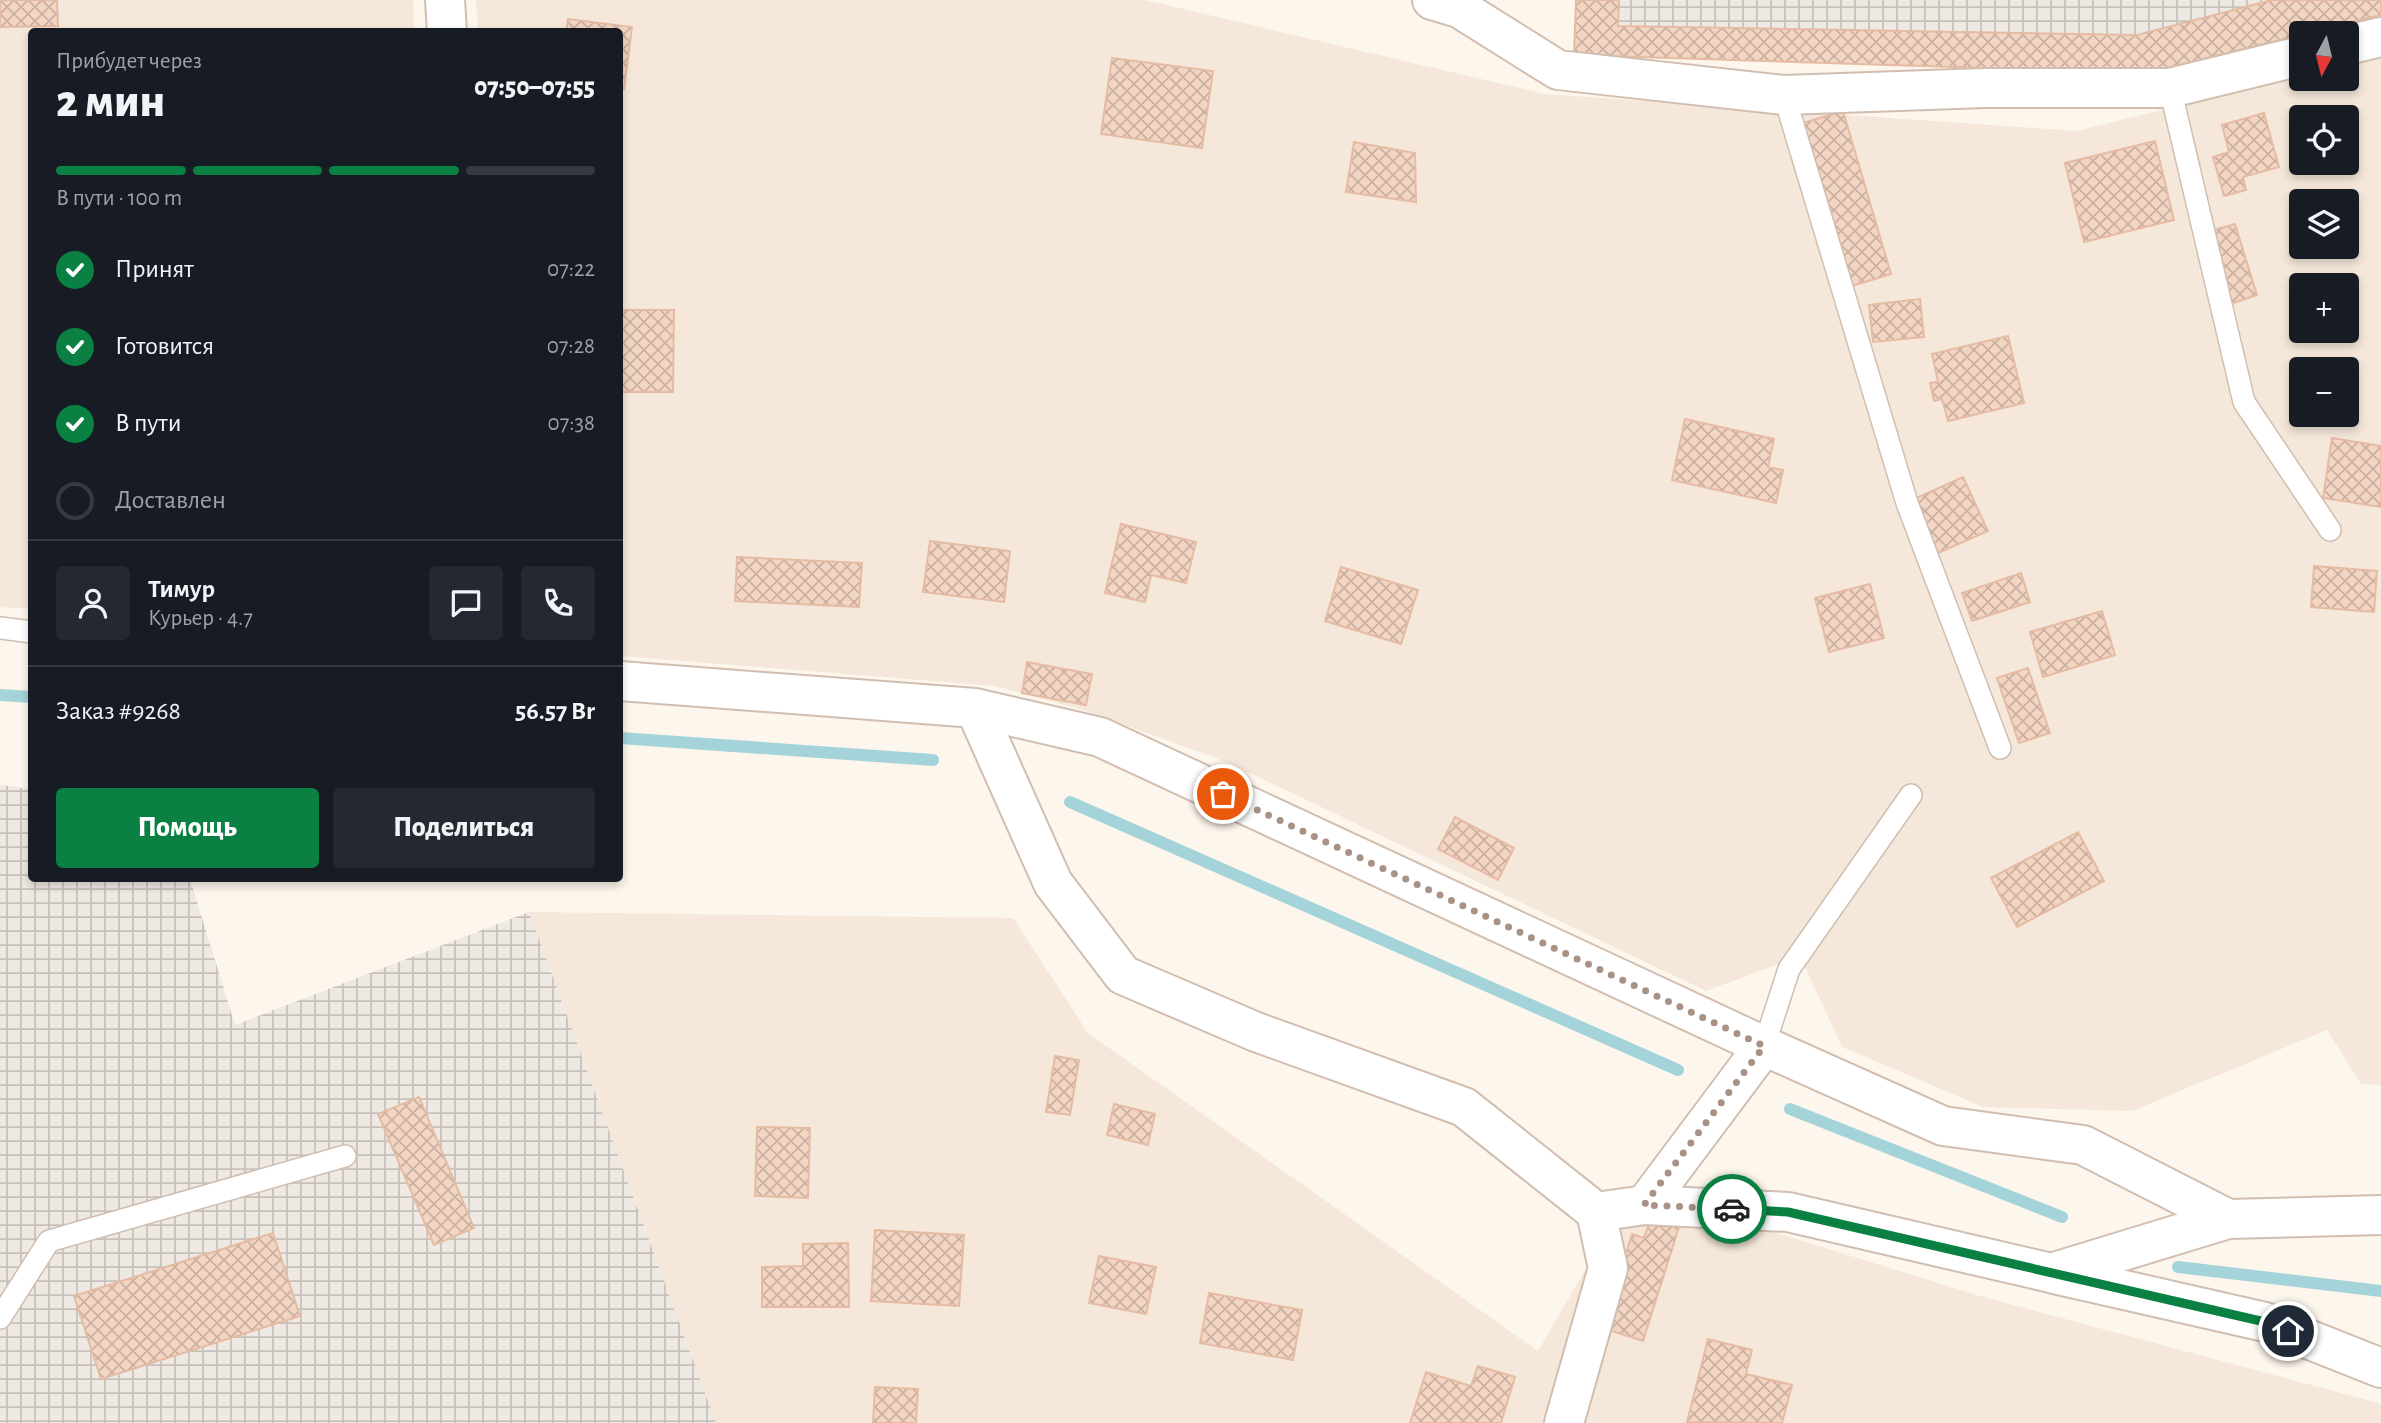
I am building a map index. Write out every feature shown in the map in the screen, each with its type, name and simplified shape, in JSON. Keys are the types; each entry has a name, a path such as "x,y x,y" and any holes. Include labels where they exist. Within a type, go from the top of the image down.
{"street":[{"path":"445,0 447,28"},
{"path":"1450,3 1558,70 1784,95 1985,88 2170,88 2289,59"},
{"path":"2359,42 2381,37"},
{"path":"623,681 975,708 1100,737 1764,1046 1943,1126 2083,1145 2228,1219"},
{"path":"975,708 1053,883 1123,975 1256,1032 1464,1107 1596,1212 1608,1268 1564,1423"},
{"path":"1644,1205 1764,1046"},
{"path":"1596,1212 1644,1205 1788,1212 2265,1322 2381,1368"},
{"path":"2052,1273 2228,1219 2377,1218 2381,1215"}],"lane":[{"path":"2170,88 2244,402 2330,530"},
{"path":"1784,95 1908,503 2000,748"},
{"path":"0,628 28,632"},
{"path":"1764,1046 1789,969 1910,795"},
{"path":"0,1318 49,1241 345,1156"}],"shaded area":[{"path":"0,0 413,0 414,28 28,28 28,609 0,607"},
{"path":"476,0 1145,0 1545,94 2077,131 2289,78 2289,91 2359,91 2359,61 2381,55 2381,1085 2361,1084 2327,1030 2132,1111 1983,1107 1842,1047 1800,956 1706,991 1227,762 1086,711 995,686 623,656 623,28 478,28"},
{"path":"1576,0 2381,0 2381,15 2356,21 2289,21 2289,34 1574,55"},
{"path":"0,785 28,789 28,882 191,882 235,1025 529,912 716,1423 0,1423"},
{"path":"529,912 1013,918 1088,1033 1538,1351 1633,1188 1980,1296 2378,1403 2381,1405 2381,1423 716,1423"}],"building":[{"path":"0,0 57,0 58,26 0,27"},
{"path":"1576,0 1619,0 1618,26 2137,35 2272,0 2381,0 2381,15 2357,21 2289,21 2289,38 2146,73 1574,55"},
{"path":"568,19 632,27 624,89 623,28 567,28"},
{"path":"1112,58 1213,71 1202,148 1101,134"},
{"path":"1843,111 1891,274 1852,286 1803,123"},
{"path":"2264,113 2279,167 2243,177 2246,190 2224,196 2213,157 2229,152 2222,125"},
{"path":"2155,141 2174,220 2084,242 2065,163"},
{"path":"1354,142 1415,153 1416,202 1346,192"},
{"path":"2235,224 2257,295 2230,304 2207,232"},
{"path":"1920,299 1924,337 1873,342 1869,305"},
{"path":"623,310 674,310 673,392 623,392"},
{"path":"2008,336 2024,403 1948,421 1942,399 1934,401 1930,383 1938,382 1932,354"},
{"path":"1685,419 1774,439 1768,467 1783,470 1776,503 1672,480"},
{"path":"2332,438 2381,446 2381,507 2323,498"},
{"path":"1963,477 1988,531 1936,554 1912,500"},
{"path":"1121,524 1196,542 1186,583 1151,575 1145,602 1105,593"},
{"path":"930,541 1010,551 1004,602 923,592"},
{"path":"737,557 862,563 859,607 735,601"},
{"path":"2314,566 2377,571 2374,612 2311,607"},
{"path":"1341,567 1418,590 1401,644 1325,621"},
{"path":"2021,573 2030,602 1972,621 1962,593"},
{"path":"1870,584 1884,638 1829,652 1815,598"},
{"path":"2102,611 2115,655 2043,677 2030,632"},
{"path":"1027,662 1092,674 1086,705 1022,693"},
{"path":"2028,668 2050,733 2019,743 1997,678"},
{"path":"1455,817 1514,848 1498,880 1438,849"},
{"path":"2078,832 2104,881 2017,927 1991,878"},
{"path":"1055,1056 1079,1060 1070,1115 1046,1112"},
{"path":"419,1097 474,1228 434,1245 378,1114"},
{"path":"1114,1104 1155,1114 1148,1145 1107,1135"},
{"path":"757,1127 810,1128 808,1198 755,1196"},
{"path":"1651,1218 1679,1227 1643,1341 1603,1328 1632,1234 1644,1238"},
{"path":"875,1230 964,1235 959,1306 871,1301"},
{"path":"273,1233 300,1316 101,1379 74,1296"},
{"path":"848,1243 849,1307 762,1307 762,1267 803,1266 803,1244"},
{"path":"1099,1256 1156,1267 1146,1314 1089,1303"},
{"path":"1209,1293 1302,1310 1293,1360 1200,1343"},
{"path":"1708,1339 1752,1350 1746,1374 1792,1385 1782,1423 1687,1422"},
{"path":"1478,1366 1515,1377 1501,1423 1410,1423 1426,1372 1471,1386"},
{"path":"875,1387 918,1389 916,1423 873,1423"}],"waterway":[{"path":"0,695 28,697"},
{"path":"623,738 933,760"},
{"path":"1070,802 1678,1070"},
{"path":"1790,1109 2062,1217"},
{"path":"2178,1267 2381,1291"}],"way so far":[{"path":"1223,794 1764,1046 1644,1205 1732,1209"}],"route":[{"path":"1732,1209 1788,1212 2265,1322 2288,1331"}]}
